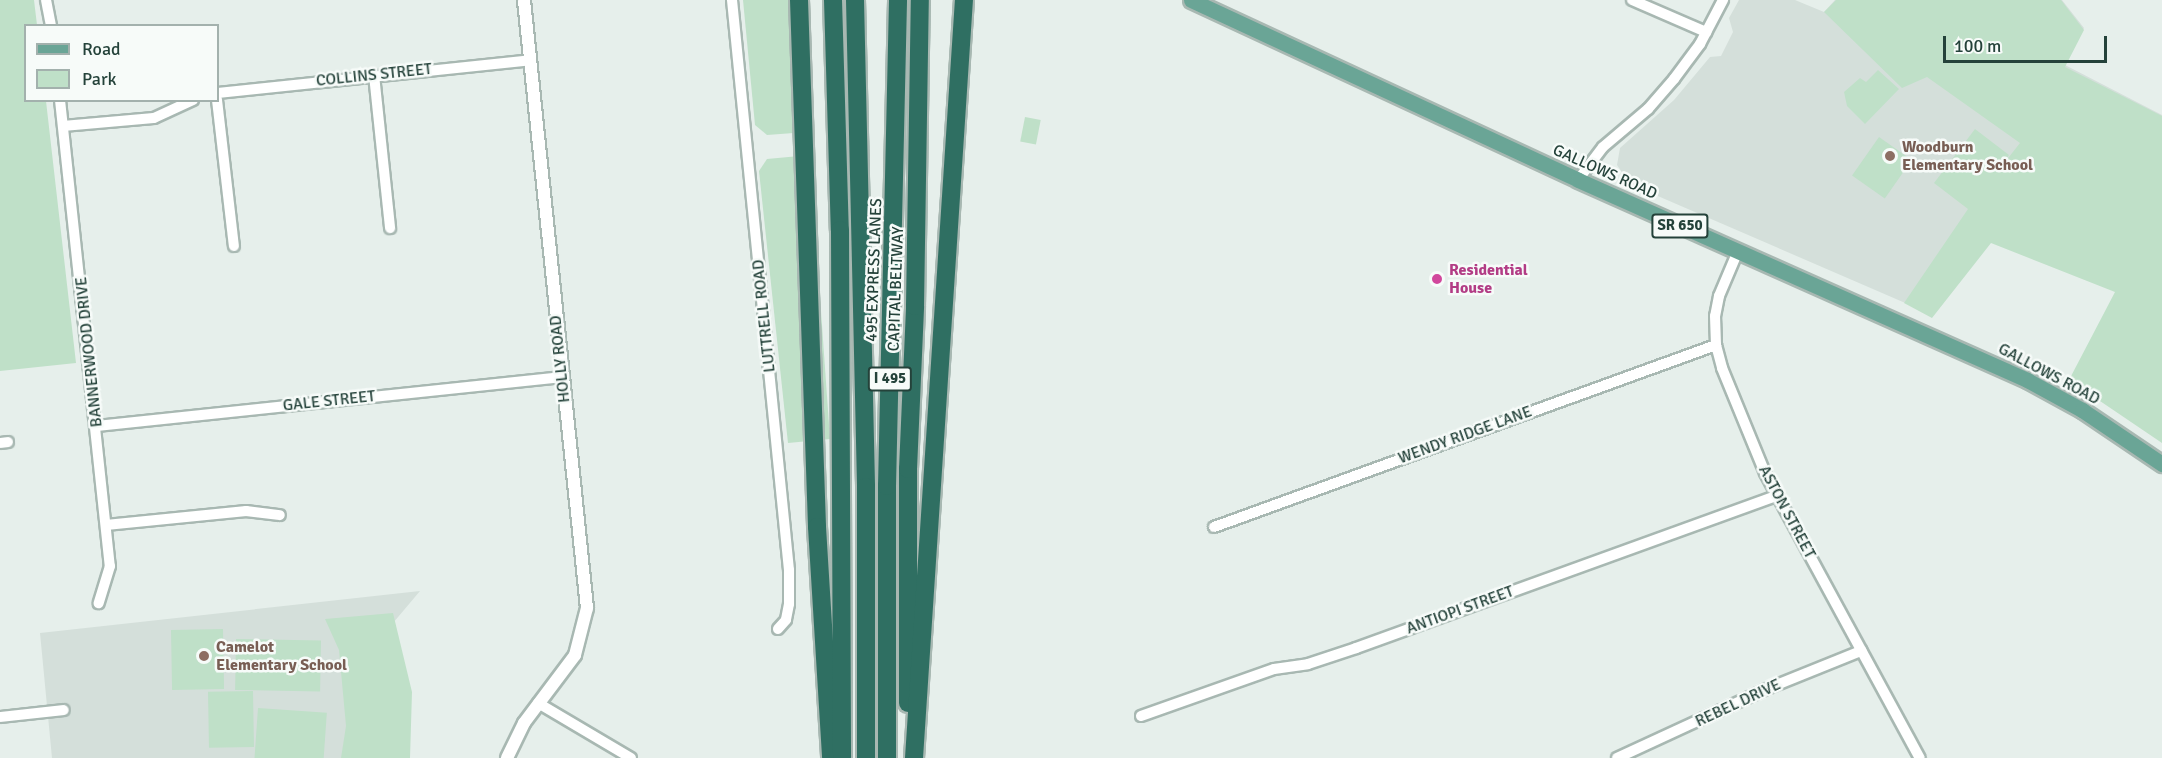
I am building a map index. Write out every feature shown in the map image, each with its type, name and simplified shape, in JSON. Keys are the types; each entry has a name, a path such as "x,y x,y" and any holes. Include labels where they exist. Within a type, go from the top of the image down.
{"highway":[{"path":"799,0 817,527 831,758"},
{"path":"833,0 840,254 842,758"},
{"name":"495 EXPRESS LANES","path":"855,0 866,487 866,758"},
{"name":"495 EXPRESS LANES","path":"887,758 887,486 898,0"},
{"name":"CAPITAL BELTWAY","path":"909,758 908,469 921,0"},
{"path":"914,758 964,0"}],"main road":[{"name":"GALLOWS ROAD","path":"1191,0 1578,180 2027,380 2082,410 2162,464"}],"street":[{"path":"46,0 51,24"},
{"name":"HOLLY ROAD","path":"507,758 538,703 575,656 587,608 524,0"},
{"name":"LUTTRELL ROAD","path":"732,0 789,570 789,604 786,620 778,629"},
{"path":"1632,0 1706,32"},
{"path":"1578,180 1603,147 1648,109 1674,79 1706,32 1723,0"},
{"name":"COLLINS STREET","path":"219,93 530,60"},
{"path":"374,75 390,228"},
{"name":"BANNERWOOD DRIVE","path":"60,102 97,426 110,566 99,603"},
{"path":"63,126 154,118 189,102"},
{"path":"217,102 234,246"},
{"name":"ASTON STREET","path":"1738,251 1719,296 1716,345 1751,443 1920,758"},
{"name":"WENDY RIDGE LANE","path":"1214,527 1716,345"},
{"name":"GALE STREET","path":"97,426 562,377"},
{"name":"ANTIOPI STREET","path":"1141,716 1274,669 1308,664 1356,648 1778,495"},
{"path":"106,525 246,511 280,515"},
{"name":"REBEL DRIVE","path":"1617,758 1783,681 1861,651"},
{"path":"538,703 631,758"},
{"path":"0,717 64,710"}],"shaded area":[{"name":"Woodburn Elementary School","path":"1739,0 1795,0 1824,12 1835,0 2062,0 2084,28 2065,65 2162,115 2162,204 1984,220 1933,315 1630,184 1617,165 1620,148 1674,100 1710,57 1721,56 1733,32 1729,18"},
{"name":"Camelot Elementary School","path":"420,591 345,680 391,758 52,758 40,633"}],"green space":[{"path":"0,0 34,0 37,24 24,24 24,102 46,102 76,363 0,371"},
{"path":"743,0 793,0 807,132 767,135 755,125"},
{"path":"1836,0 2061,0 2084,30 2065,67 2162,116 2162,443 2069,380 2115,292 1991,243 1932,318 1904,303 1968,209 1934,183 1975,129 2009,155 1994,176 2020,143 1927,77 1902,88 1824,12"},
{"path":"1878,70 1899,89 1865,124 1847,106 1844,92 1860,78 1866,82"},
{"path":"1025,117 1041,120 1036,145 1020,142"},
{"path":"1879,137 1912,160 1885,198 1852,176"},
{"path":"810,155 830,439 788,443 759,171 767,159"},
{"path":"393,613 412,692 410,758 341,758 346,726 339,650 325,619"},
{"path":"223,629 224,689 172,690 171,630"},
{"path":"236,639 321,640 320,691 235,690"},
{"path":"253,691 254,747 209,748 208,692"},
{"path":"258,708 327,713 324,758 255,758"}],"place":[{"name":"Woodburn Elementary School","path":"1890,156"},
{"name":"Residential House","path":"1437,279"},
{"name":"Camelot Elementary School","path":"204,656"}]}
